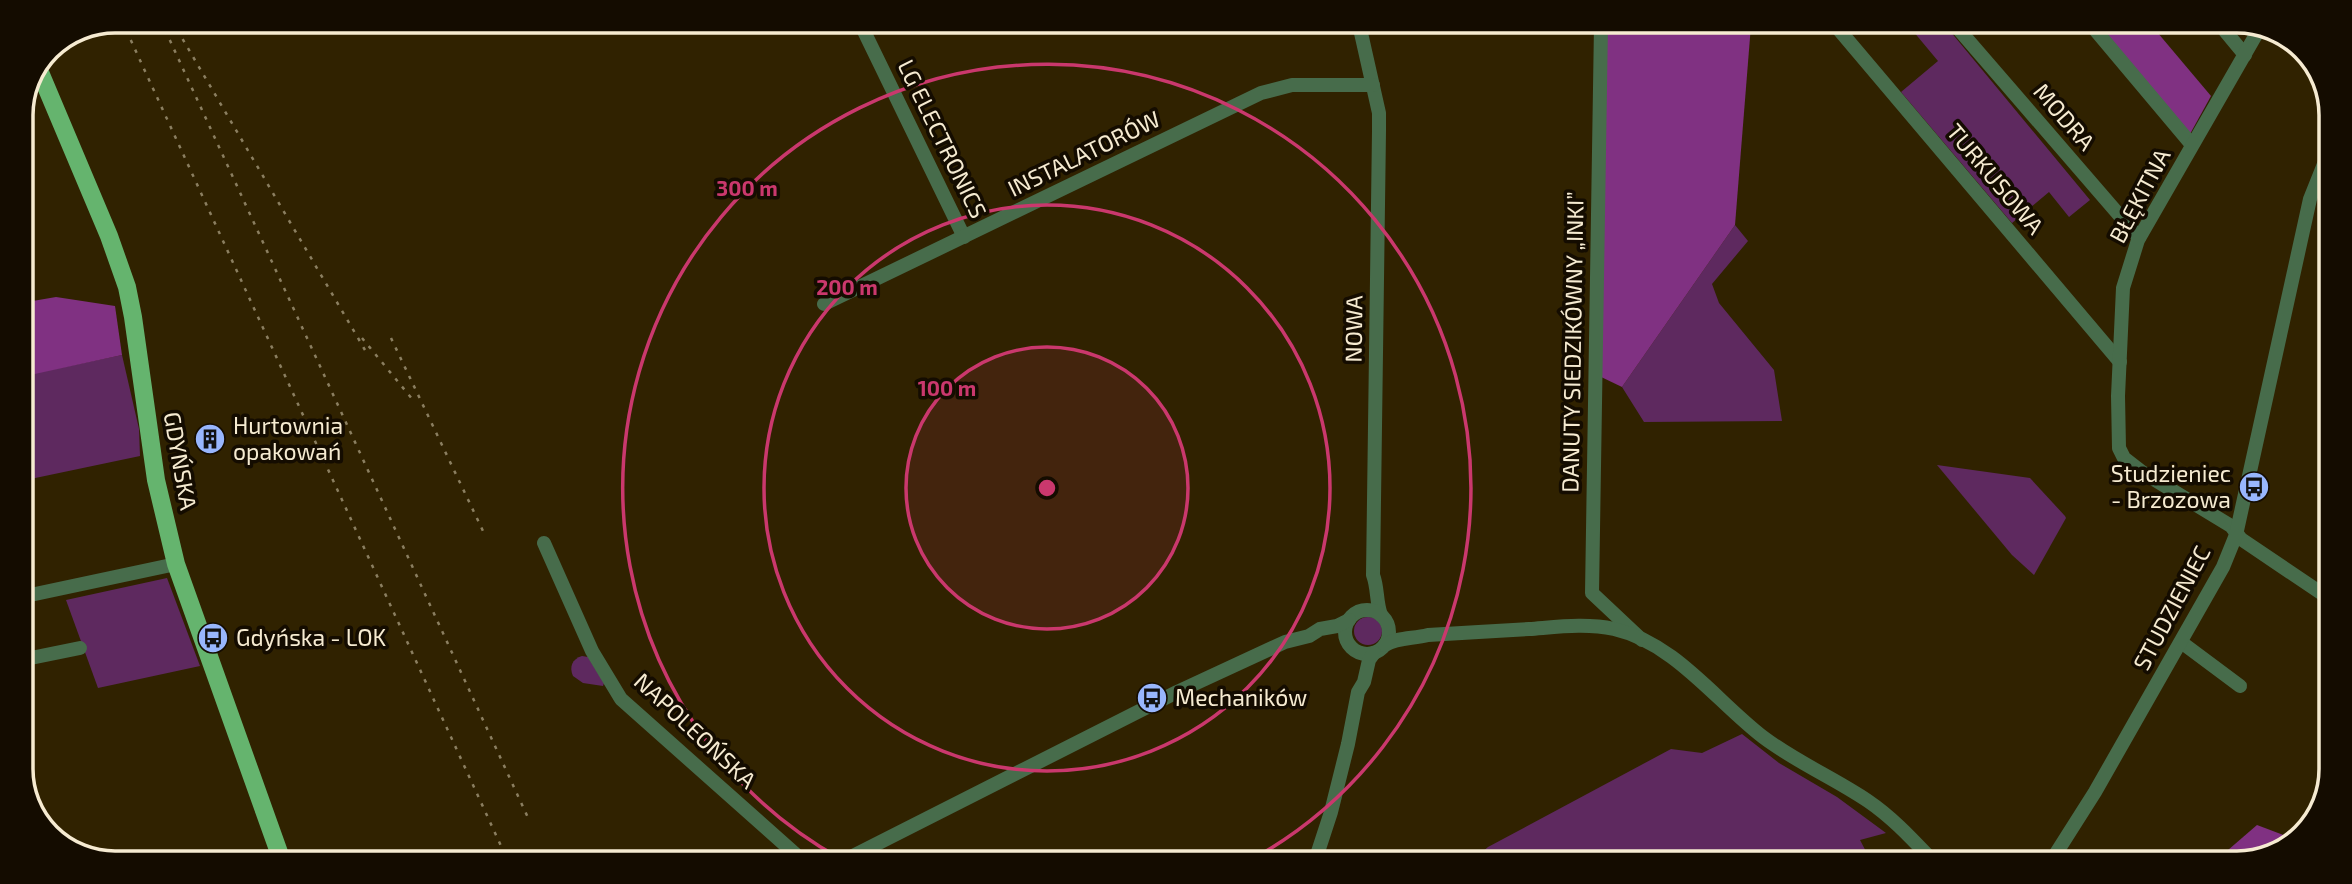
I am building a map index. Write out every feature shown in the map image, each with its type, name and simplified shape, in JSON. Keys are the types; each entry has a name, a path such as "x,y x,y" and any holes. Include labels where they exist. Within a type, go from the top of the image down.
{"main road":[{"name":"GDYŃSKA","path":"42,78 112,244 127,287 156,480 176,564 278,851"}],"street":[{"name":"LG ELECTRONICS","path":"865,33 964,237"},
{"name":"NOWA","path":"1355,616 1373,575 1380,151 1379,114 1359,33"},
{"name":"DANUTY SIEDZIKÓWNY „INKI”","path":"1601,33 1592,593 1642,640"},
{"name":"TURKUSOWA","path":"1842,33 2120,362"},
{"name":"MODRA","path":"1962,33 2138,239"},
{"path":"2098,33 2193,145"},
{"path":"2227,33 2245,55"},
{"name":"BŁĘKITNA","path":"2236,535 2231,526 2142,472 2124,458 2119,448 2120,362 2123,288 2138,239 2256,36"},
{"name":"INSTALATORÓW","path":"824,304 1261,93 1293,85 1373,85"},
{"name":"STUDZIENIEC","path":"2058,851 2095,792 2181,642 2223,567 2236,535 2310,200 2319,177"},
{"path":"2236,535 2319,592"},
{"name":"NAPOLEOŃSKA","path":"544,543 592,651 621,699 792,851"},
{"path":"33,594 176,564"},
{"name":"NOWA","path":"1373,575 1377,584 1378,608 1385,619"},
{"path":"1309,636 1320,629 1337,626 1371,610 1385,619 1428,635"},
{"path":"1355,616 1346,629 1346,638 1356,651 1358,692"},
{"path":"1356,651 1368,654 1380,649 1390,633 1385,619"},
{"path":"1318,851 1345,755 1358,692 1364,682 1369,660 1380,649 1394,639 1575,626 1611,628 1642,640 1675,659 1764,738 1867,800 1886,814 1923,851"},
{"path":"863,851 1177,692 1284,642 1309,636 1346,638"},
{"path":"2181,642 2240,686"},
{"path":"33,658 80,648"}],"shaded area":[{"path":"1599,33 1750,33 1735,225 1622,387 1597,375"},
{"path":"1915,33 1952,33 2090,200 2069,217 2049,192 2012,223 1901,92 1938,61"},
{"path":"2106,33 2158,33 2211,96 2190,134"},
{"path":"1735,225 1748,241 1712,284 1719,303 1774,370 1782,421 1644,422 1622,387"},
{"path":"56,297 115,306 122,355 33,374 33,301"},
{"path":"122,355 139,429 140,456 33,478 33,374"},
{"path":"1937,465 2030,478 2065,516 2034,575 2012,555"},
{"path":"167,578 200,666 98,688 66,600"},
{"path":"1368,617 1378,621 1382,631 1378,641 1368,645 1358,641 1354,631 1358,621"},
{"path":"582,656 588,657 604,683 603,686 583,683 573,676 572,664"},
{"path":"1742,734 1779,763 1837,797 1886,833 1860,840 1866,851 1483,851 1671,749 1702,753"},
{"path":"2257,825 2285,835 2263,846 2227,851"}],"railway":[{"path":"128,33 503,851"},
{"path":"167,33 530,822"},
{"path":"179,33 365,350"},
{"path":"362,338 413,400"},
{"path":"391,338 483,531"}],"place":[{"name":"Hurtownia opakowań","path":"210,439"},
{"name":"Studzieniec - Brzozowa","path":"2254,487"},
{"name":"Gdyńska - LOK","path":"213,638"},
{"name":"Mechaników","path":"1152,698"}]}
